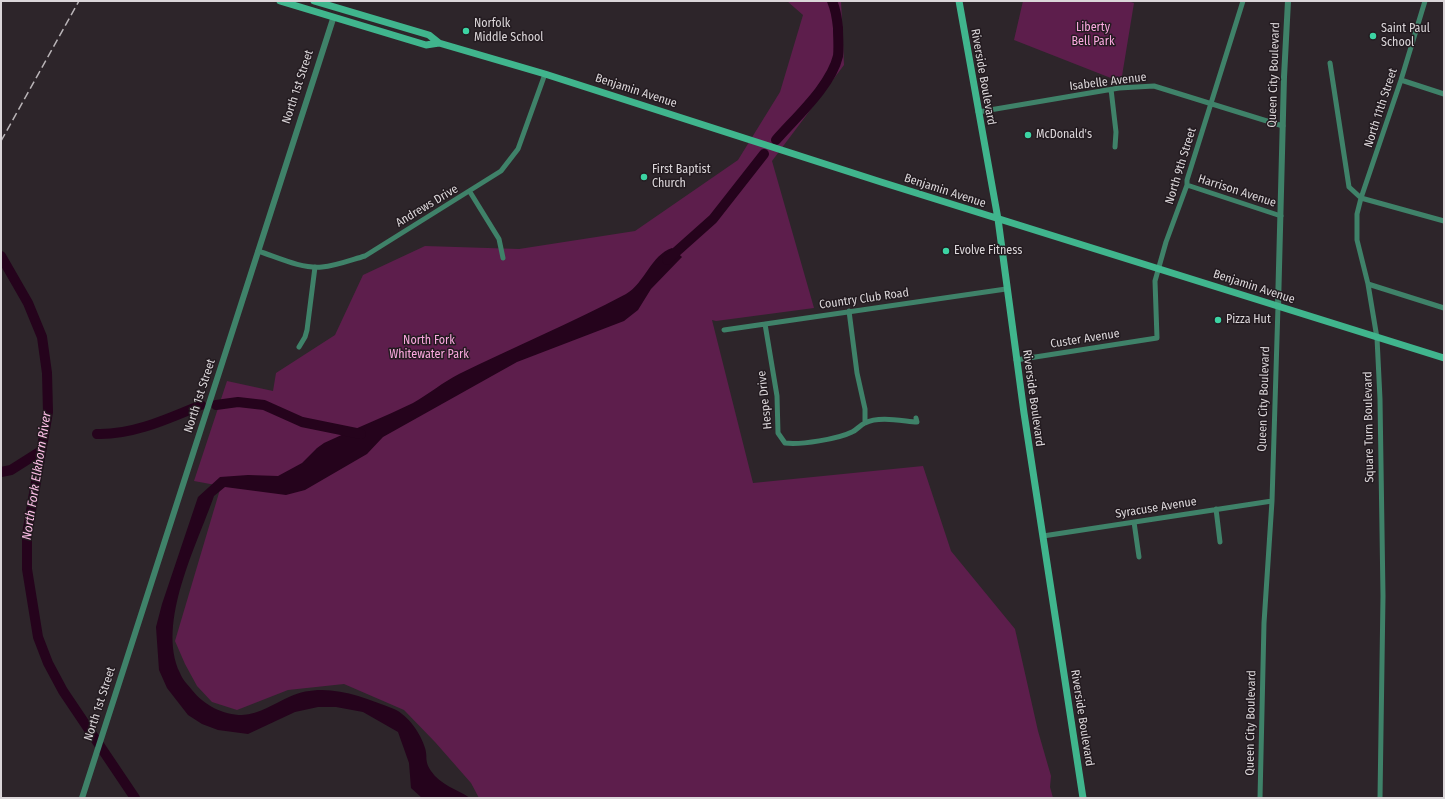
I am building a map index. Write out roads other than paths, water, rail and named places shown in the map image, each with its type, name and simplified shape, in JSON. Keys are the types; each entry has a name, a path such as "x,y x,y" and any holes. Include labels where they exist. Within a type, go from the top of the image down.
{"main road":[{"name":"Benjamin Avenue","path":"280,1 333,19 426,45 439,43"},
{"name":"Benjamin Avenue","path":"314,1 337,5 429,35 439,43 545,74 998,219 1444,358"},
{"name":"Riverside Boulevard","path":"959,1 998,219 1016,360 1083,798"},
{"name":"North 1st Street","path":"333,19 337,5"}],"street":[{"name":"North 9th Street","path":"1157,338 1155,281 1158,269 1187,185 1187,180 1243,1"},
{"name":"Queen City Boulevard","path":"1260,798 1264,630 1272,500 1288,1"},
{"name":"North 11th Street","path":"1360,198 1401,80 1425,1"},
{"name":"North 1st Street","path":"82,798 333,19"},
{"path":"1330,63 1349,187 1360,198 1444,221"},
{"name":"Andrews Drive","path":"258,251 302,265 315,267 323,267 349,261 365,256 470,192 501,172 518,149 545,74"},
{"path":"1401,80 1444,94"},
{"name":"Isabelle Avenue","path":"978,112 1111,89 1154,86 1283,126"},
{"path":"1111,89 1116,132 1115,147"},
{"name":"Harrison Avenue","path":"1187,185 1281,216"},
{"path":"470,192 499,238 503,258"},
{"name":"Square Turn Boulevard","path":"1360,198 1357,214 1357,240 1368,284 1377,338 1383,596 1380,798"},
{"path":"299,346 305,337 307,330 315,267"},
{"path":"1368,284 1444,308"},
{"name":"Country Club Road","path":"724,330 1006,289"},
{"path":"849,311 857,373 865,410 865,423 877,420 917,422 916,418"},
{"name":"Hespe Drive","path":"765,324 777,396 778,433 784,441 796,444 811,442 851,432 865,423"},
{"name":"Custer Avenue","path":"1016,360 1157,338"},
{"name":"Syracuse Avenue","path":"1043,536 1272,500"},
{"path":"1216,509 1220,542"},
{"path":"1134,522 1139,557"}],"waterway":[{"path":"776,140 821,90 834,67 838,56 838,28 832,1"},
{"path":"667,260 713,219 764,154"},
{"name":"North Fork Elkhorn River","path":"1,256 28,303 42,337 47,373 48,412 27,534 27,569 38,637 48,663 63,691 135,798"},
{"path":"216,405 238,402 264,405 302,422 361,434"},
{"path":"97,434 110,434 137,429 163,421 201,405"},
{"path":"1,472 11,470 41,451"}],"railway":[{"path":"1,141 79,1"}],"place":[{"name":"Norfolk Middle School","path":"466,31"},
{"name":"Saint Paul School","path":"1373,36"},
{"name":"McDonald's","path":"1028,135"},
{"name":"First Baptist Church","path":"644,177"},
{"name":"Evolve Fitness","path":"946,251"},
{"name":"Pizza Hut","path":"1218,320"}],"park label":[{"name":"Liberty Bell Park","path":"1093,35"},
{"name":"North Fork Whitewater Park","path":"429,348"}]}
